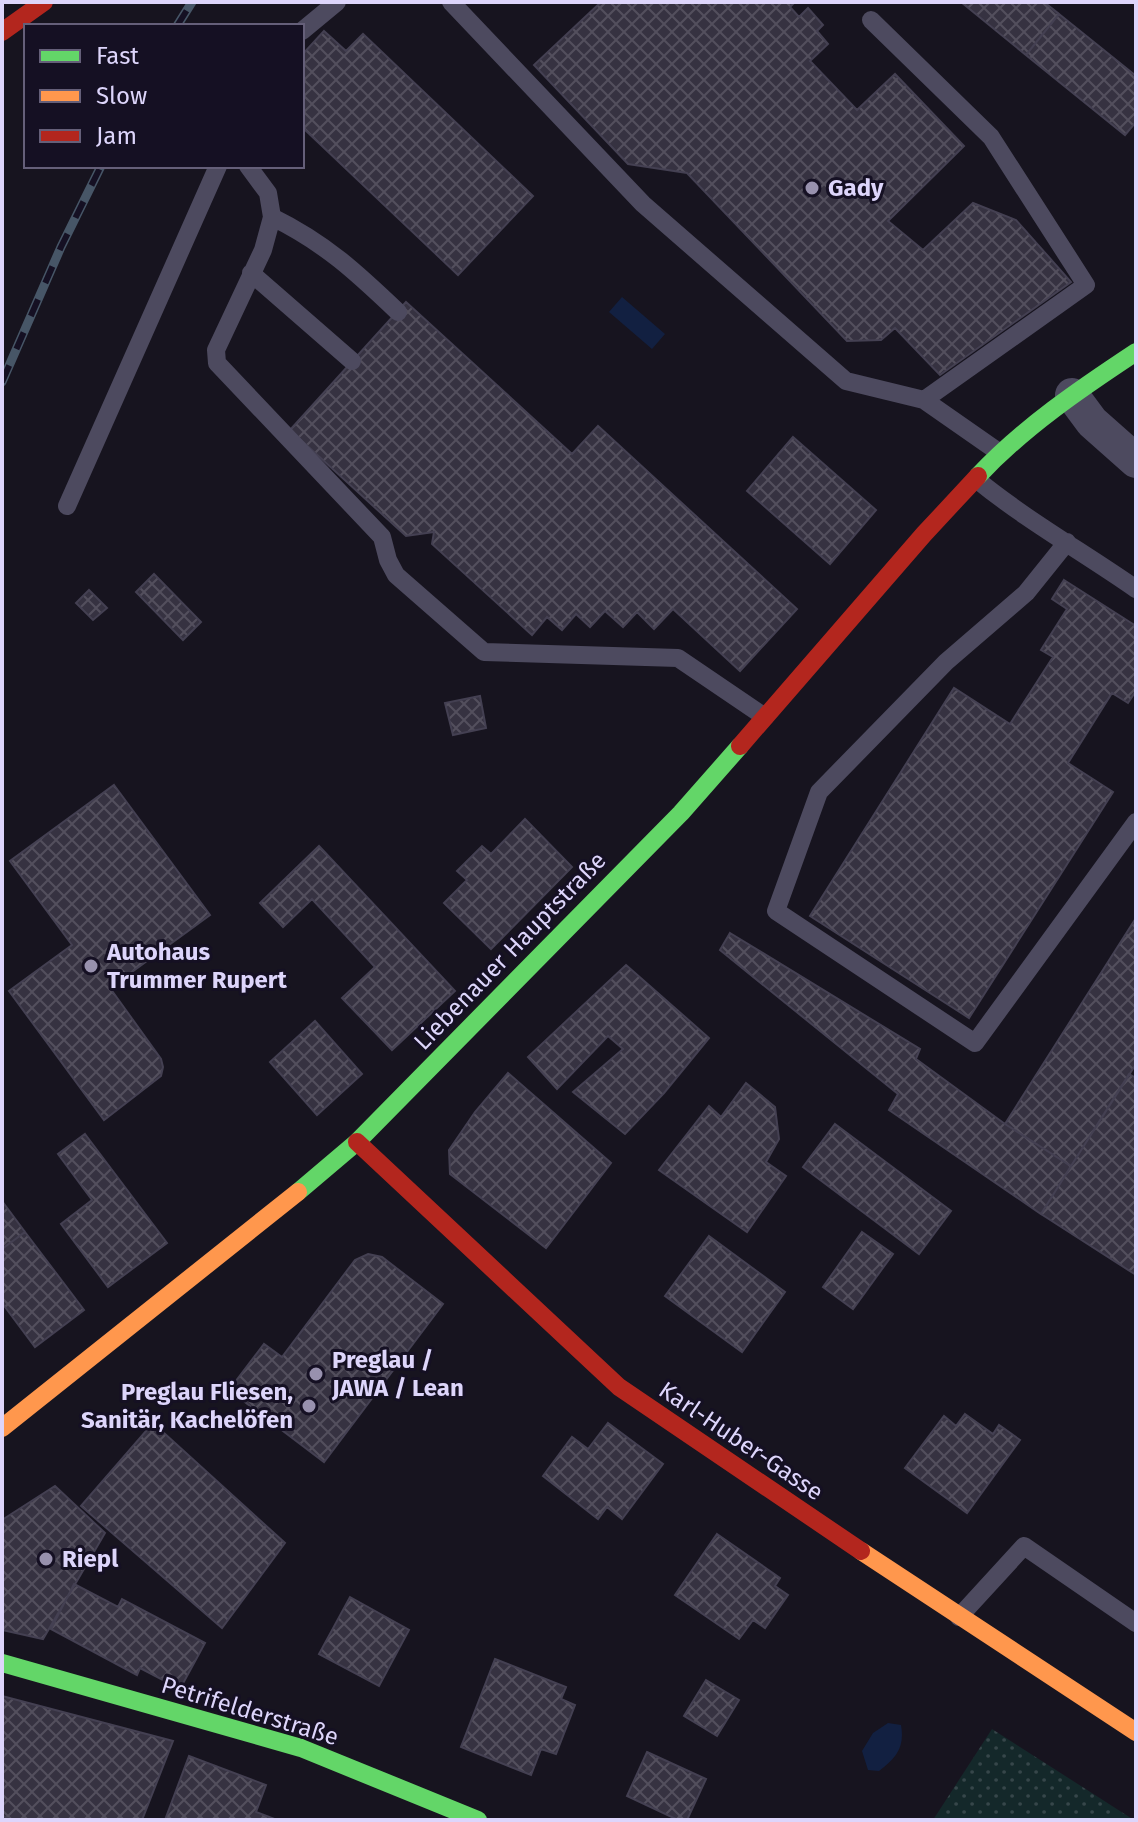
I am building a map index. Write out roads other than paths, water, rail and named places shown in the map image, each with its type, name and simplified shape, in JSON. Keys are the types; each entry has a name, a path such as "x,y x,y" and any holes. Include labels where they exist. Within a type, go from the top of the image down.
{"main road":[{"path":"2,32 44,2"},
{"name":"Liebenauer Hauptstraße","path":"2,1428 357,1142 681,813 924,534 1000,453 1072,395 1136,352"},
{"name":"Karl-Huber-Gasse","path":"357,1142 619,1387 959,1617 1136,1732"},
{"name":"Petrifelderstraße","path":"2,1663 301,1748 478,1820"}],"street":[{"path":"1072,395 1092,422 1136,461"}],"lane":[{"path":"304,29 337,2"},
{"path":"451,2 643,204 846,381 924,400 1000,453"},
{"path":"871,20 991,137 1086,285 924,400"},
{"path":"67,506 217,168"},
{"path":"249,168 268,193 272,217 263,250 216,350 217,363 382,537 396,575 484,652 678,658 765,717"},
{"path":"272,217 296,228 338,256 398,312"},
{"path":"251,273 352,361"},
{"path":"976,479 1015,511 1136,589"},
{"path":"1067,542 1026,593 946,662 819,792 776,911 975,1043 1136,822"},
{"path":"959,1617 1024,1546 1136,1623"}],"water":[{"path":"622,297 665,334 652,349 609,312"},
{"path":"888,1723 901,1725 900,1746 894,1757 879,1771 868,1770 862,1751 873,1733"}],"railway":[{"path":"178,24 192,2"},
{"path":"2,382 61,247 100,168"}],"place":[{"name":"Gady","path":"812,188"},
{"name":"Autohaus Trummer Rupert","path":"91,966"},
{"name":"Preglau / JAWA / Lean","path":"316,1374"},
{"name":"Preglau Fliesen, Sanitär, Kachelöfen","path":"309,1406"},
{"name":"Riepl","path":"46,1559"}]}
